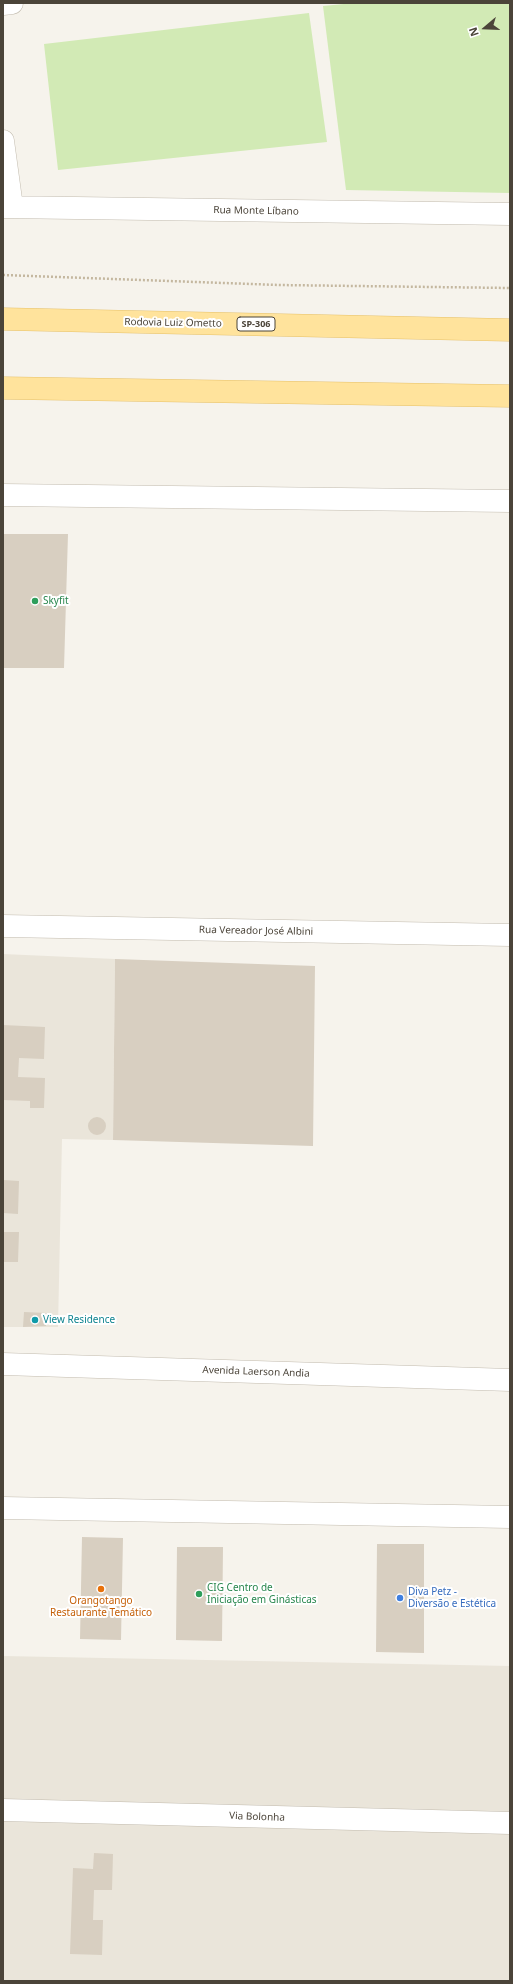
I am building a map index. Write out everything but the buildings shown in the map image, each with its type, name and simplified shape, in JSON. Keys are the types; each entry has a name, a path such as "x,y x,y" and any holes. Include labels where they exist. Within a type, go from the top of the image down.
{"main road":[{"name":"Rodovia Luiz Ometto","path":"3,319 510,330"},
{"path":"3,388 510,396"}],"street":[{"path":"3,4 12,3"},
{"path":"3,141 7,207"},
{"name":"Rua Monte Líbano","path":"7,207 510,214"},
{"path":"3,495 510,501"},
{"name":"Rua Vereador José Albini","path":"3,926 510,935"},
{"name":"Avenida Laerson Andia","path":"3,1364 510,1380"},
{"path":"3,1508 510,1517"},
{"name":"Via Bolonha","path":"3,1810 510,1823"}],"path":[{"path":"3,275 279,285 510,288"}],"shaded area":[{"path":"3,954 115,959 113,1140 62,1139 58,1327 3,1327"},
{"path":"3,1656 510,1666 510,1981 3,1981"}],"green space":[{"path":"354,3 510,3 510,193 346,190 323,6"},
{"path":"309,13 327,142 58,170 44,44"}],"place":[{"name":"Skyfit","path":"35,601"},
{"name":"View Residence","path":"35,1320"},
{"name":"Orangotango Restaurante Temático","path":"101,1589"},
{"name":"CIG Centro de Iniciação em Ginásticas","path":"199,1594"},
{"name":"Diva Petz - Diversão e Estética","path":"400,1598"}]}
